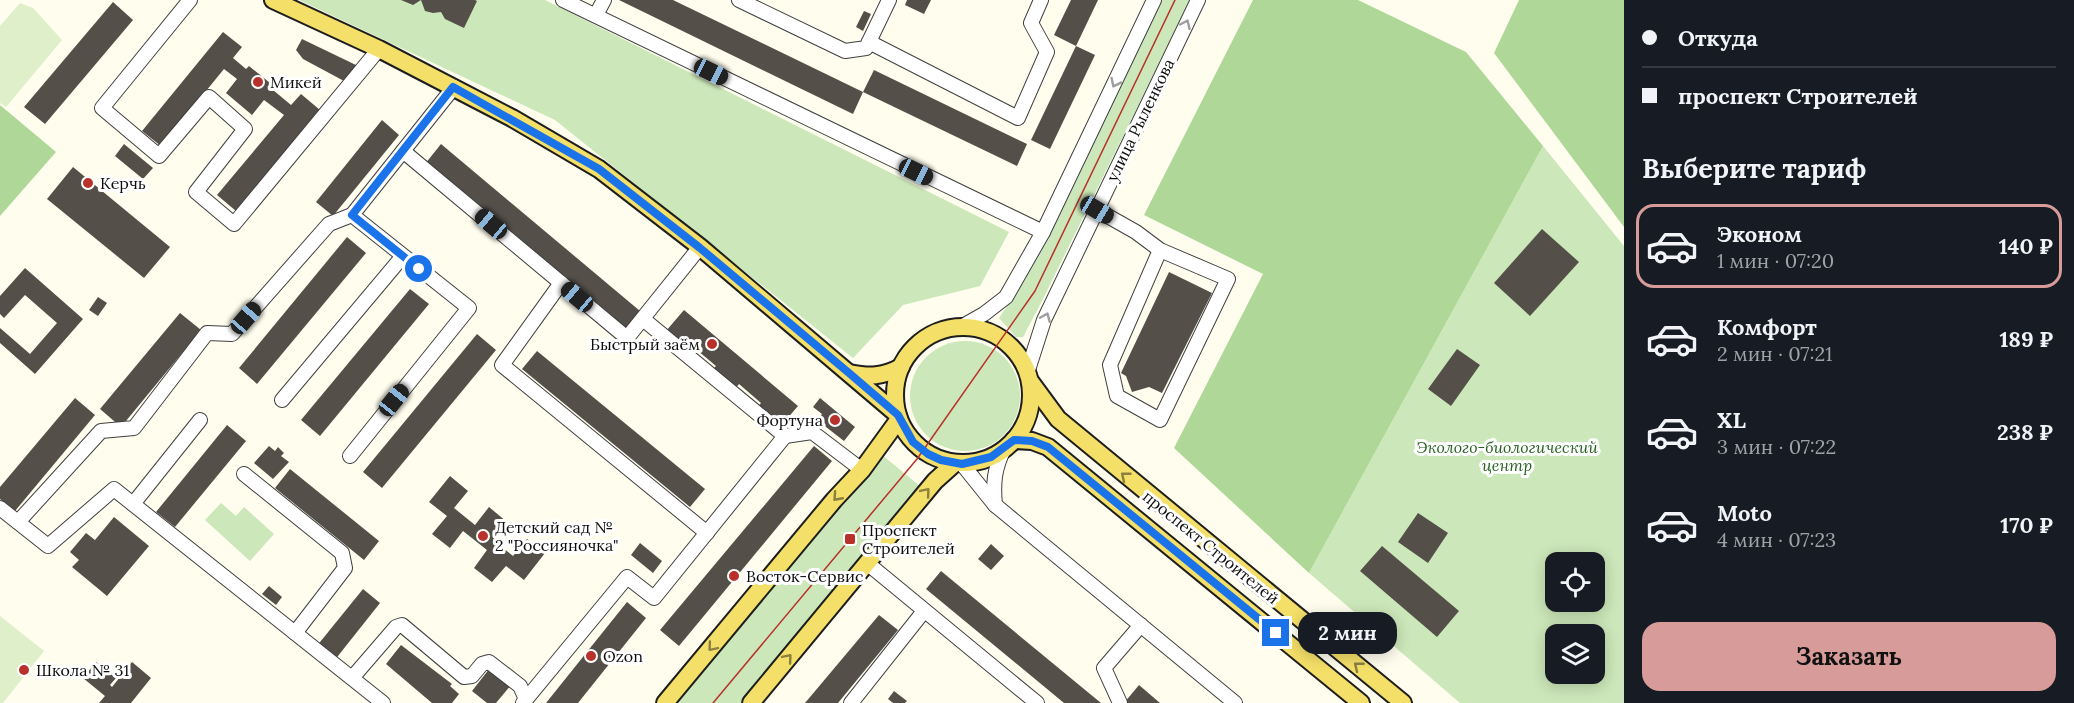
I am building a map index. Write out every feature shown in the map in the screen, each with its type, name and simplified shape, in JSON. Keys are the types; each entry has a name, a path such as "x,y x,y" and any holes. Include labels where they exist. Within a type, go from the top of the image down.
{"main road":[{"path":"273,0 379,49 453,87 599,169 700,248 898,417"},
{"path":"961,327 982,329 1002,339 1019,357 1029,377 1031,402 1026,422 1009,445 977,462 958,463 923,451 905,431 898,417 895,391 901,366 911,350 925,338 942,330 961,327"},
{"path":"849,373 871,377 885,375 901,366"},
{"name":"проспект Строителей","path":"1029,377 1058,419 1403,703"},
{"path":"665,703 834,500 862,470 898,417"},
{"name":"проспект Строителей","path":"1009,445 1032,441 1048,447 1361,703"},
{"path":"751,703 935,481 958,463"}],"street":[{"path":"190,0 102,108 159,156 209,97 245,129 196,192 234,224 379,49"},
{"path":"563,0 1043,232"},
{"path":"596,15 604,0"},
{"path":"739,0 845,51 866,48 889,0"},
{"path":"869,42 1018,118 1047,52 1031,23 1041,0"},
{"path":"961,327 984,314 1006,297 1043,232 1154,0"},
{"name":"улица Рыленкова","path":"1029,377 1044,320 1198,0"},
{"path":"18,522 101,431 134,428 207,333 232,334 329,224 352,215 453,87"},
{"path":"403,151 627,338 700,248"},
{"path":"1097,210 1136,232 1160,250 1228,279 1160,420 1117,396 1110,365 1160,250"},
{"path":"350,456 469,308 352,215"},
{"path":"282,400 403,255"},
{"path":"561,283 502,365 707,533"},
{"path":"643,319 785,436"},
{"path":"133,504 200,420"},
{"path":"524,701 627,577 654,598 785,436 812,432 862,470"},
{"path":"995,505 993,483 996,465 1009,445"},
{"path":"958,463 995,505 1235,703"},
{"path":"244,474 342,553 345,562 345,568 295,633"},
{"path":"0,508 48,546 114,489 383,703"},
{"path":"867,563 1037,703"},
{"path":"851,703 924,611"},
{"path":"352,678 396,627 402,625 464,677 472,676 482,664 489,662 520,686 524,701"},
{"path":"1120,703 1104,668 1140,625"}],"green space":[{"path":"299,0 545,0 1009,232 980,286 903,305 853,358 555,120"},
{"path":"1157,0 1190,0 1043,299 1023,337 1016,337 999,318 1010,302"},
{"path":"1253,0 1358,0 1466,52 1543,146 1309,573 1174,448 1263,274 1144,215"},
{"path":"1519,0 1624,0 1624,227 1494,53"},
{"path":"20,3 33,8 62,40 6,107 0,103 0,26"},
{"path":"0,105 56,152 0,216"},
{"name":"Эколого-биологический центр","path":"1543,146 1624,246 1624,703 1460,703 1309,573"},
{"path":"965,341 986,346 1004,357 1015,375 1020,396 1015,417 1004,435 986,446 965,451 944,446 926,435 915,417 910,396 915,375 926,357 944,346"},
{"path":"882,455 921,487 741,703 676,703"},
{"path":"221,503 236,516 244,507 274,534 250,561 205,520"},
{"path":"0,616 44,651 3,703 0,703"}],"building":[{"path":"401,0 421,0 413,5"},
{"path":"421,0 477,1 464,28 445,19 441,12 425,11"},
{"path":"619,0 673,0 863,92 853,114"},
{"path":"907,0 931,0 924,14 905,5"},
{"path":"1071,0 1098,0 1076,46 1054,35"},
{"path":"113,2 133,20 45,124 24,107"},
{"path":"864,11 871,14 863,31 856,27"},
{"path":"223,32 242,47 233,58 246,69 249,66 275,87 273,90 291,105 301,94 320,110 236,211 217,195 284,115 264,100 252,115 226,93 237,79 224,69 161,146 142,131"},
{"path":"302,39 358,66 344,81 303,59 296,50"},
{"path":"1076,46 1095,55 1050,149 1031,140"},
{"path":"874,70 1027,144 1017,166 863,92"},
{"path":"382,120 399,135 333,216 316,202"},
{"path":"124,144 153,168 143,179 115,156"},
{"path":"441,144 640,311 624,330 425,164"},
{"path":"73,167 170,247 144,278 47,199"},
{"path":"1542,229 1579,262 1530,316 1494,283"},
{"path":"347,237 366,253 257,384 239,368"},
{"path":"25,268 83,319 35,374 0,343 0,328 30,354 57,323 25,295 4,318 0,314 0,296"},
{"path":"1169,272 1212,293 1162,393 1149,387 1132,392 1126,376 1121,373"},
{"path":"410,289 429,304 320,436 301,420"},
{"path":"98,297 107,303 98,316 89,310"},
{"path":"684,310 798,406 780,427 757,408 761,403 739,384 735,389 712,370 716,366 691,345 688,350 666,331"},
{"path":"180,313 201,330 121,427 100,409"},
{"path":"477,334 496,350 382,488 363,472"},
{"path":"1457,349 1480,365 1451,406 1428,389"},
{"path":"537,351 705,489 690,507 522,369"},
{"path":"75,398 95,415 15,511 0,499 0,487"},
{"path":"820,398 855,427 844,441 817,420 822,414 813,407"},
{"path":"227,425 246,441 175,527 156,512"},
{"path":"269,446 275,451 278,447 284,453 281,456 289,462 273,479 254,463"},
{"path":"814,446 832,461 679,646 660,630"},
{"path":"290,469 379,541 364,560 275,488"},
{"path":"450,476 468,491 454,508 475,525 489,507 507,522 493,540 513,556 527,539 545,553 524,580 506,566 492,582 474,568 487,550 463,531 450,548 432,534 447,516 429,502"},
{"path":"1418,513 1448,533 1428,563 1398,542"},
{"path":"114,517 149,546 107,596 72,567 79,560 70,552 86,533 95,540"},
{"path":"640,543 662,561 653,573 631,555"},
{"path":"991,544 1004,556 991,570 978,559"},
{"path":"1382,546 1459,611 1437,637 1360,571"},
{"path":"941,571 1101,703 1064,703 926,589"},
{"path":"269,586 282,597 276,605 262,594"},
{"path":"363,589 380,603 334,661 316,647"},
{"path":"627,602 646,618 578,703 546,703"},
{"path":"879,615 898,630 838,703 805,703"},
{"path":"401,645 452,684 450,686 459,694 452,703 432,703 386,664"},
{"path":"96,662 116,678 110,685 112,687 132,662 151,678 131,703 99,703 105,696 83,678"},
{"path":"490,668 511,685 496,703 487,703 472,691"},
{"path":"1139,685 1160,703 1124,703"},
{"path":"894,691 907,701 893,703 888,699"}],"tram line":[{"path":"713,703 917,459 1035,291 1175,0"}],"place":[{"name":"Микей","path":"258,82"},
{"name":"Керчь","path":"88,183"},
{"name":"Быстрый заём","path":"712,344"},
{"name":"Фортуна","path":"835,420"},
{"name":"Детский сад № 2 \"Россияночка\"","path":"483,536"},
{"name":"Проспект Строителей","path":"850,539"},
{"name":"Восток-Сервис","path":"734,576"},
{"name":"Ozon","path":"591,656"},
{"name":"Школа № 31","path":"24,670"}],"route":[{"path":"419,269 352,215 453,87 512,118 599,169 700,248 898,415 905,431 923,451 941,460 962,464 991,457 1014,440 1032,441 1048,447 1276,633"}]}
